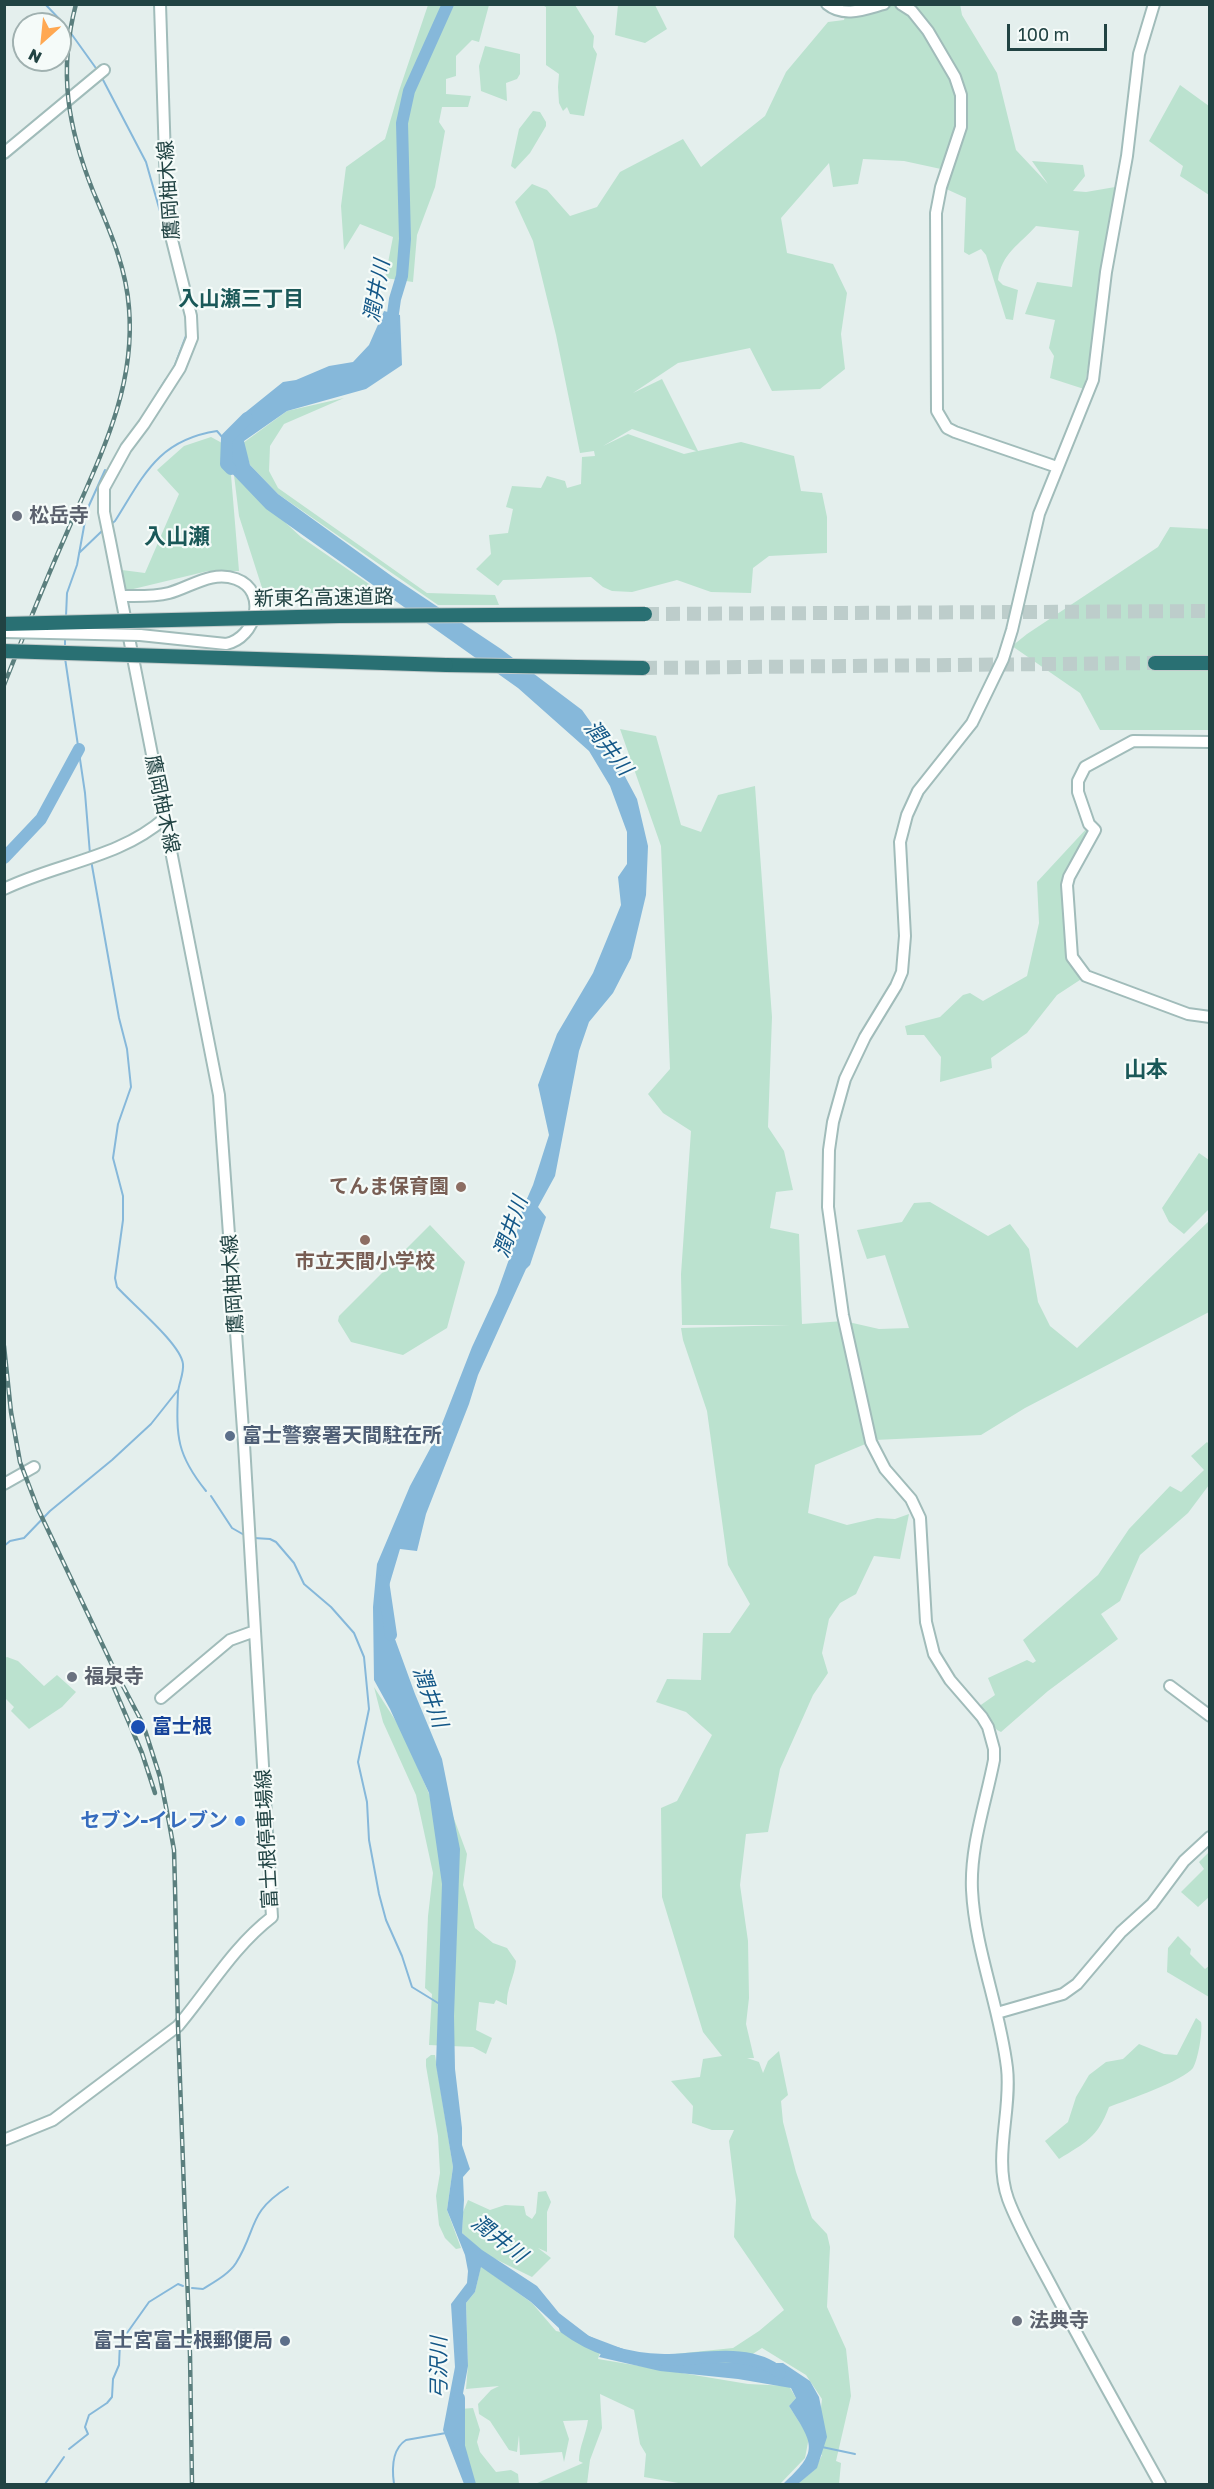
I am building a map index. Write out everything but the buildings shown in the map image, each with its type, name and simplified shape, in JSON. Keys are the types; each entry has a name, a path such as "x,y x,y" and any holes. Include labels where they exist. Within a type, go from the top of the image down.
{"highway":[{"name":"新東名高速道路","path":"4,624 339,616 645,614"},
{"path":"4,651 446,665 643,668"},
{"path":"1155,663 1209,663"}],"street":[{"name":"鷹岡柚木線","path":"160,4 167,220 191,316 192,338 180,368 126,448 104,488 104,512 222,1116 255,1631"},
{"path":"827,4 839,11 849,12 884,4"},
{"path":"901,4 912,11 928,31 950,68 961,95 963,110 961,127 941,187 936,213 937,411 947,428 955,432 1057,467"},
{"path":"1154,4 1139,54 1126,156 1106,272 1096,365 1088,395 1039,514 1003,659 972,723 918,792 903,825 900,856 905,936 902,972 865,1037 845,1079 833,1122 828,1168 828,1207 843,1315 871,1442 885,1469 911,1499 920,1518 926,1622 934,1654 950,1680 982,1717 992,1736 994,1760 975,1849 972,1888 975,1919 1008,2070 1002,2148 1003,2174 1008,2200 1117,2409 1160,2484"},
{"path":"4,153 104,70"},
{"path":"4,632 140,635 226,645 236,642 248,633 256,604 246,585 236,579 222,577 210,578 160,595 122,596"},
{"path":"1209,742 1133,741 1085,767 1078,781 1078,792 1089,824 1095,830 1069,877 1067,885 1072,957 1086,976 1188,1014 1209,1017"},
{"path":"4,889 128,844 151,831 165,818"},
{"path":"4,1484 34,1467"},
{"path":"161,1698 230,1640 255,1631"},
{"name":"富士根停車場線","path":"4,2140 53,2120 178,2026 207,1992 238,1948 272,1917 255,1631"},
{"path":"1170,1686 1209,1716"},
{"path":"997,2013 1063,1994 1077,1984 1103,1951 1152,1904 1184,1861 1209,1837"}],"green space":[{"path":"960,4 962,15 997,73 1016,150 1048,184 1032,161 1083,165 1085,176 1073,191 1086,192 1121,186 1084,389 1050,378 1054,356 1049,348 1055,320 1025,314 1037,282 1072,287 1079,231 1036,226 1007,256 998,280 1003,285 1018,290 1013,320 1006,319 986,255 981,249 969,255 964,252 966,198 944,188 951,158 941,169 904,161 863,159 858,184 833,187 829,163 781,218 787,253 833,264 847,293 841,334 845,369 820,389 772,391 750,348 678,363 633,393 662,379 698,451 741,442 794,456 801,491 822,493 827,517 827,553 769,556 753,568 751,593 711,592 677,580 632,592 612,591 591,577 503,580 498,586 476,569 491,554 489,535 508,533 513,509 506,507 512,486 541,488 547,476 565,481 567,488 581,484 582,457 595,456 594,451 580,453 556,335 533,241 515,202 532,184 547,190 570,216 597,207 620,172 683,139 701,167 765,116 786,72 828,22 844,20 848,5","holes":["632,429 697,451 684,454 628,434 603,446"]},
{"path":"428,5 489,5 479,42 472,40 456,56 456,76 446,79 446,94 471,96 468,107 442,107 439,122 445,131 435,187 417,235 413,282 385,278 393,237 360,224 344,250 341,206 346,167 385,139"},
{"path":"542,5 575,5 594,36 593,47 597,54 584,116 570,114 567,107 563,111 559,103 559,74 546,65 546,7"},
{"path":"618,5 655,5 667,29 645,43 615,35"},
{"path":"485,46 520,54 520,74 517,79 506,83 507,101 481,91 479,66"},
{"path":"1180,85 1209,106 1209,195 1180,176 1183,166 1149,141"},
{"path":"533,111 540,112 546,126 530,153 515,169 511,166 519,129"},
{"path":"344,398 284,424 270,446 269,471 278,488 427,593 495,595 499,605 438,605 278,494 250,465 243,443 287,411"},
{"path":"211,437 222,443 221,464 231,475 239,571 208,571 125,591 122,570 145,573 179,494 157,470 184,446"},
{"path":"234,475 301,537 395,602 390,605 352,592 264,594 239,516"},
{"path":"1170,527 1209,529 1209,730 1100,730 1080,693 1012,646 1158,547"},
{"path":"620,729 656,736 681,825 701,832 718,795 755,786 772,1017 768,1127 784,1151 793,1190 776,1192 770,1228 799,1234 802,1324 844,1321 879,1329 909,1328 885,1255 867,1259 857,1230 902,1222 914,1203 930,1202 988,1236 1010,1224 1029,1249 1038,1302 1050,1326 1077,1348 1209,1221 1209,1312 1025,1408 981,1435 875,1440 815,1465 808,1513 847,1525 877,1518 895,1519 909,1514 900,1559 874,1556 856,1594 840,1603 829,1619 822,1653 828,1673 813,1695 780,1769 768,1832 746,1834 740,1885 748,1941 749,1998 746,2024 754,2058 747,2058 759,2062 763,2073 768,2061 779,2051 788,2095 781,2101 783,2122 796,2172 812,2218 827,2234 830,2247 827,2307 846,2349 851,2396 836,2461 841,2463 839,2484 798,2484 815,2469 822,2455 816,2452 822,2399 806,2375 762,2348 734,2366 666,2368 655,2356 733,2348 759,2331 784,2310 734,2237 736,2200 729,2141 734,2130 712,2130 692,2123 693,2106 671,2081 700,2077 703,2059 722,2056 703,2032 662,1897 661,1808 677,1801 712,1735 686,1712 656,1702 667,1679 701,1680 703,1633 730,1633 750,1604 728,1565 707,1411 681,1328 790,1325 682,1325 681,1274 691,1131 663,1113 648,1094 670,1069 661,846"},
{"path":"1088,827 1093,835 1067,885 1072,957 1086,976 1057,995 1027,1033 991,1058 992,1068 940,1082 941,1057 924,1035 907,1035 905,1026 940,1017 963,995 970,993 983,1001 1027,976 1039,923 1037,882"},
{"path":"1199,1153 1209,1160 1209,1209 1184,1234 1169,1222 1162,1208"},
{"path":"430,1225 465,1262 447,1328 403,1355 351,1342 338,1321 339,1316"},
{"path":"1207,1442 1209,1444 1209,1485 1188,1513 1140,1555 1120,1601 1101,1614 1118,1639 1048,1691 1001,1732 997,1730 978,1707 995,1695 988,1678 1027,1660 1033,1663 1036,1661 1023,1640 1098,1575 1129,1529 1170,1486 1181,1492 1204,1470 1191,1456"},
{"path":"5,1658 18,1661 44,1686 57,1675 76,1692 62,1707 29,1729 11,1711 14,1707 5,1698"},
{"path":"374,1687 401,1729 430,1796 450,1808 467,1854 463,1885 475,1928 493,1943 507,1948 516,1961 507,2005 496,2000 494,2004 479,2002 476,2030 492,2038 486,2054 473,2047 429,2045 432,1994 425,1988 428,1916 433,1873 416,1795 383,1722"},
{"path":"1209,1852 1209,1897 1198,1907 1181,1892 1204,1869 1199,1862"},
{"path":"1178,1936 1191,1949 1190,1954 1205,1969 1209,1966 1209,1997 1167,1972 1168,1948"},
{"path":"1196,2018 1201,2022 1201,2032 1193,2068 1178,2079 1109,2107 1100,2126 1090,2138 1059,2159 1045,2141 1068,2122 1076,2097 1089,2075 1106,2062 1123,2059 1139,2044 1164,2054 1177,2055"},
{"path":"435,2055 453,2167 447,2210 461,2248 456,2249 445,2238 439,2225 436,2196 440,2173 438,2136 426,2066 426,2059"},
{"path":"546,2191 551,2202 547,2212 547,2252 538,2248 551,2258 532,2277 485,2254 462,2233 463,2212 468,2200 490,2210 505,2205 524,2206 526,2215 532,2219 536,2213 538,2192"},
{"path":"481,2266 532,2303 556,2331 571,2334 601,2349 598,2359 748,2384 789,2386 796,2398 789,2406 809,2437 805,2458 780,2484 684,2484 644,2477 646,2454 640,2444 634,2410 600,2394 602,2428 590,2460 587,2484 535,2484 583,2463 579,2461 579,2456 588,2420 563,2421 569,2439 564,2462 562,2452 520,2455 519,2435 517,2452 509,2450 490,2421 479,2414 478,2404 491,2390 499,2386 466,2389 468,2365 466,2303 475,2292"},
{"path":"473,2408 480,2430 477,2442 480,2452 496,2472 511,2470 518,2474 519,2484 474,2484 466,2460 460,2409"}],"water":[{"path":"384,311 400,315 402,365 366,389 287,411 244,441 250,465 278,494 393,577 501,649 582,710 612,752 637,799 648,846 646,895 631,958 613,993 589,1022 579,1051 555,1176 538,1207 546,1217 530,1265 526,1269 478,1375 426,1514 417,1551 400,1549 383,1606 415,1694 442,1759 460,1849 454,2016 455,2069 462,2145 470,2169 463,2177 462,2233 482,2250 537,2286 559,2313 589,2336 660,2363 783,2363 810,2381 819,2397 827,2437 817,2468 798,2484 783,2484 803,2463 809,2447 804,2430 789,2406 796,2398 791,2388 738,2379 660,2371 599,2357 603,2350 625,2354 561,2330 531,2302 481,2267 475,2292 466,2303 468,2366 458,2421 476,2484 464,2484 443,2430 455,2367 451,2304 467,2283 468,2271 465,2255 447,2210 453,2167 436,2065 442,1884 429,1793 374,1680 373,1607 377,1564 410,1486 438,1434 472,1347 497,1293 513,1248 522,1210 533,1185 549,1135 538,1085 557,1034 593,973 621,905 618,877 627,864 627,832 610,786 589,751 518,688 266,509 223,464 242,415 283,382 296,380 329,366 353,362 369,345"}],"waterway":[{"path":"45,4 65,25 98,71"},
{"name":"潤井川","path":"391,328 395,299 402,276 405,239 402,123 409,91 448,4"},
{"path":"101,76 146,162 163,222"},
{"path":"173,370 187,333"},
{"path":"158,392 166,379"},
{"name":"潤井川","path":"231,469 226,464 227,438 247,418"},
{"path":"110,525 115,521 144,475 166,451 180,442 217,431 223,438 227,438"},
{"path":"66,616 67,593 77,565 87,510 105,470"},
{"path":"79,553 103,530"},
{"path":"65,637 65,649"},
{"path":"65,658 85,793 90,854"},
{"path":"4,858 41,819 79,749"},
{"path":"91,860 119,1018 127,1049 131,1087 118,1124 113,1158 123,1196 123,1220 115,1278 117,1287 165,1335 180,1356 183,1364 177,1408 180,1445 189,1467 206,1491"},
{"path":"4,1546 10,1541 24,1538 50,1511 112,1460 151,1424 178,1390"},
{"path":"211,1496 232,1528 246,1536"},
{"path":"254,1538 270,1539 276,1542 294,1563 304,1584 331,1607 354,1633 364,1657 369,1709 358,1762 367,1802 369,1840 379,1894 386,1920 402,1956 412,1987 438,2003"},
{"name":"潤井川","path":"383,1581 391,1635"},
{"path":"192,2288 203,2289 233,2267 243,2251 259,2213 275,2196 288,2187"},
{"path":"127,2333 149,2302 178,2284 183,2286"},
{"name":"潤井川","path":"565,2328 587,2342 612,2352 637,2358 664,2360 740,2357 768,2365 780,2373"},
{"path":"69,2449 88,2434 85,2427 89,2415 112,2397 113,2379 119,2365 120,2342"},
{"name":"弓沢川","path":"459,2398 459,2444"},
{"path":"394,2484 394,2460 401,2444 406,2440 446,2433"},
{"path":"822,2447 855,2454"},
{"path":"45,2484 64,2457"}],"tunnel":[{"path":"645,614 1210,611"},
{"path":"643,668 1155,663"}],"railway":[{"path":"4,685 112,426 120,398 130,339 129,308 124,277 116,248 84,168 68,99 68,53 76,4"},
{"path":"4,1346 11,1412 20,1462 38,1509 114,1669 143,1724 160,1777 174,1850 192,2484"},
{"path":"109,1676 142,1753 155,1793"}],"place":[{"name":"松岳寺","path":"17,516"},
{"name":"てんま保育園","path":"461,1187"},
{"name":"市立天間小学校","path":"365,1240"},
{"name":"富士警察署天間駐在所","path":"230,1436"},
{"name":"福泉寺","path":"72,1677"},
{"name":"富士根","path":"138,1727"},
{"name":"セブン-イレブン","path":"240,1821"},
{"name":"法典寺","path":"1017,2321"},
{"name":"富士宮富士根郵便局","path":"285,2341"}],"district":[{"name":"入山瀬三丁目","path":"241,299"},
{"name":"入山瀬","path":"177,537"},
{"name":"山本","path":"1146,1070"}]}
